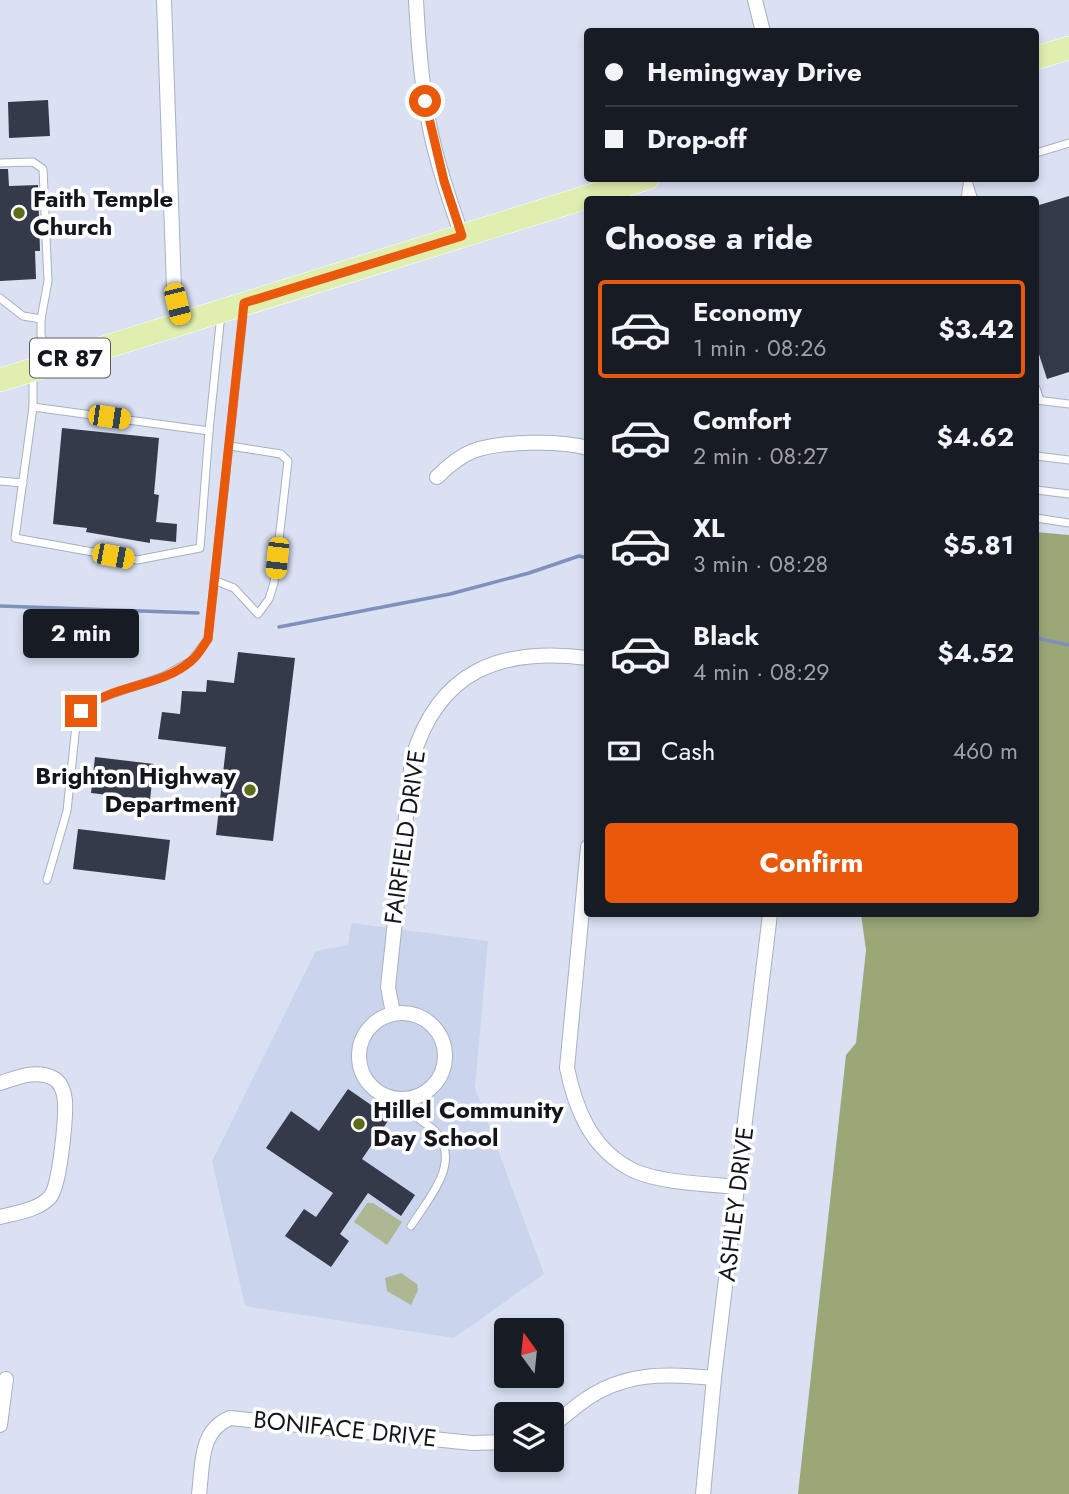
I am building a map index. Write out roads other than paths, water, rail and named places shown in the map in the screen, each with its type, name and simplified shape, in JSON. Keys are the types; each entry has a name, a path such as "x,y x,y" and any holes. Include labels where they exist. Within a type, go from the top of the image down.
{"main road":[{"path":"1039,57 1069,48"},
{"name":"CR 87","path":"603,196 638,182"},
{"name":"CR 87","path":"0,380 462,236 584,202"}],"street":[{"path":"164,0 174,288 181,323"},
{"path":"416,0 420,63 428,120 462,236"},
{"path":"755,0 762,28"},
{"path":"437,477 470,452 483,448 540,442 584,448"},
{"name":"FAIRFIELD DRIVE","path":"393,1013 387,987 412,760 432,710 455,686 490,665 539,654 584,658"},
{"path":"584,889 567,1068 573,1098 586,1126 627,1168 668,1180 739,1187"},
{"name":"ASHLEY DRIVE","path":"703,1494 714,1378 770,917"},
{"path":"406,1012 418,1015 438,1032 445,1056 437,1081 417,1096 404,1099 389,1097 376,1091 366,1081 359,1061 361,1040 368,1027 379,1018 406,1012"},
{"path":"0,1083 28,1075 50,1076 60,1085 65,1103 59,1167 51,1197 43,1203 0,1217"},
{"path":"564,1416 581,1403 619,1382 635,1377 668,1374 714,1378"},
{"path":"0,1425 6,1379"},
{"name":"BONIFACE DRIVE","path":"199,1494 208,1436 218,1423 230,1418 472,1443 494,1442"}],"lane":[{"path":"1039,152 1069,143"},
{"path":"0,163 33,162 43,169 48,281 41,319 42,367 33,407 15,538 137,560 200,548 222,310"},
{"path":"0,298 23,316 41,319"},
{"path":"47,880 67,811 76,725 81,711 92,701 164,676 191,661 208,639 244,303"},
{"path":"1039,400 1069,404"},
{"path":"33,407 209,431"},
{"path":"216,581 234,588 258,614 269,599 275,583 288,461 281,454 230,446"},
{"path":"1039,456 1069,460"},
{"path":"0,481 23,483"},
{"path":"1039,490 1069,494"},
{"path":"1039,518 1069,523"},
{"path":"404,1099 417,1117 435,1131 446,1152 440,1181 411,1226"}],"waterway":[{"path":"279,627 450,594 529,573 579,556 584,557"},
{"path":"0,606 198,613"},
{"path":"1039,639 1069,645"}],"place":[{"name":"Faith Temple Church","path":"19,213"},
{"name":"Brighton Highway Department","path":"250,790"},
{"name":"Hillel Community Day School","path":"359,1124"}]}
